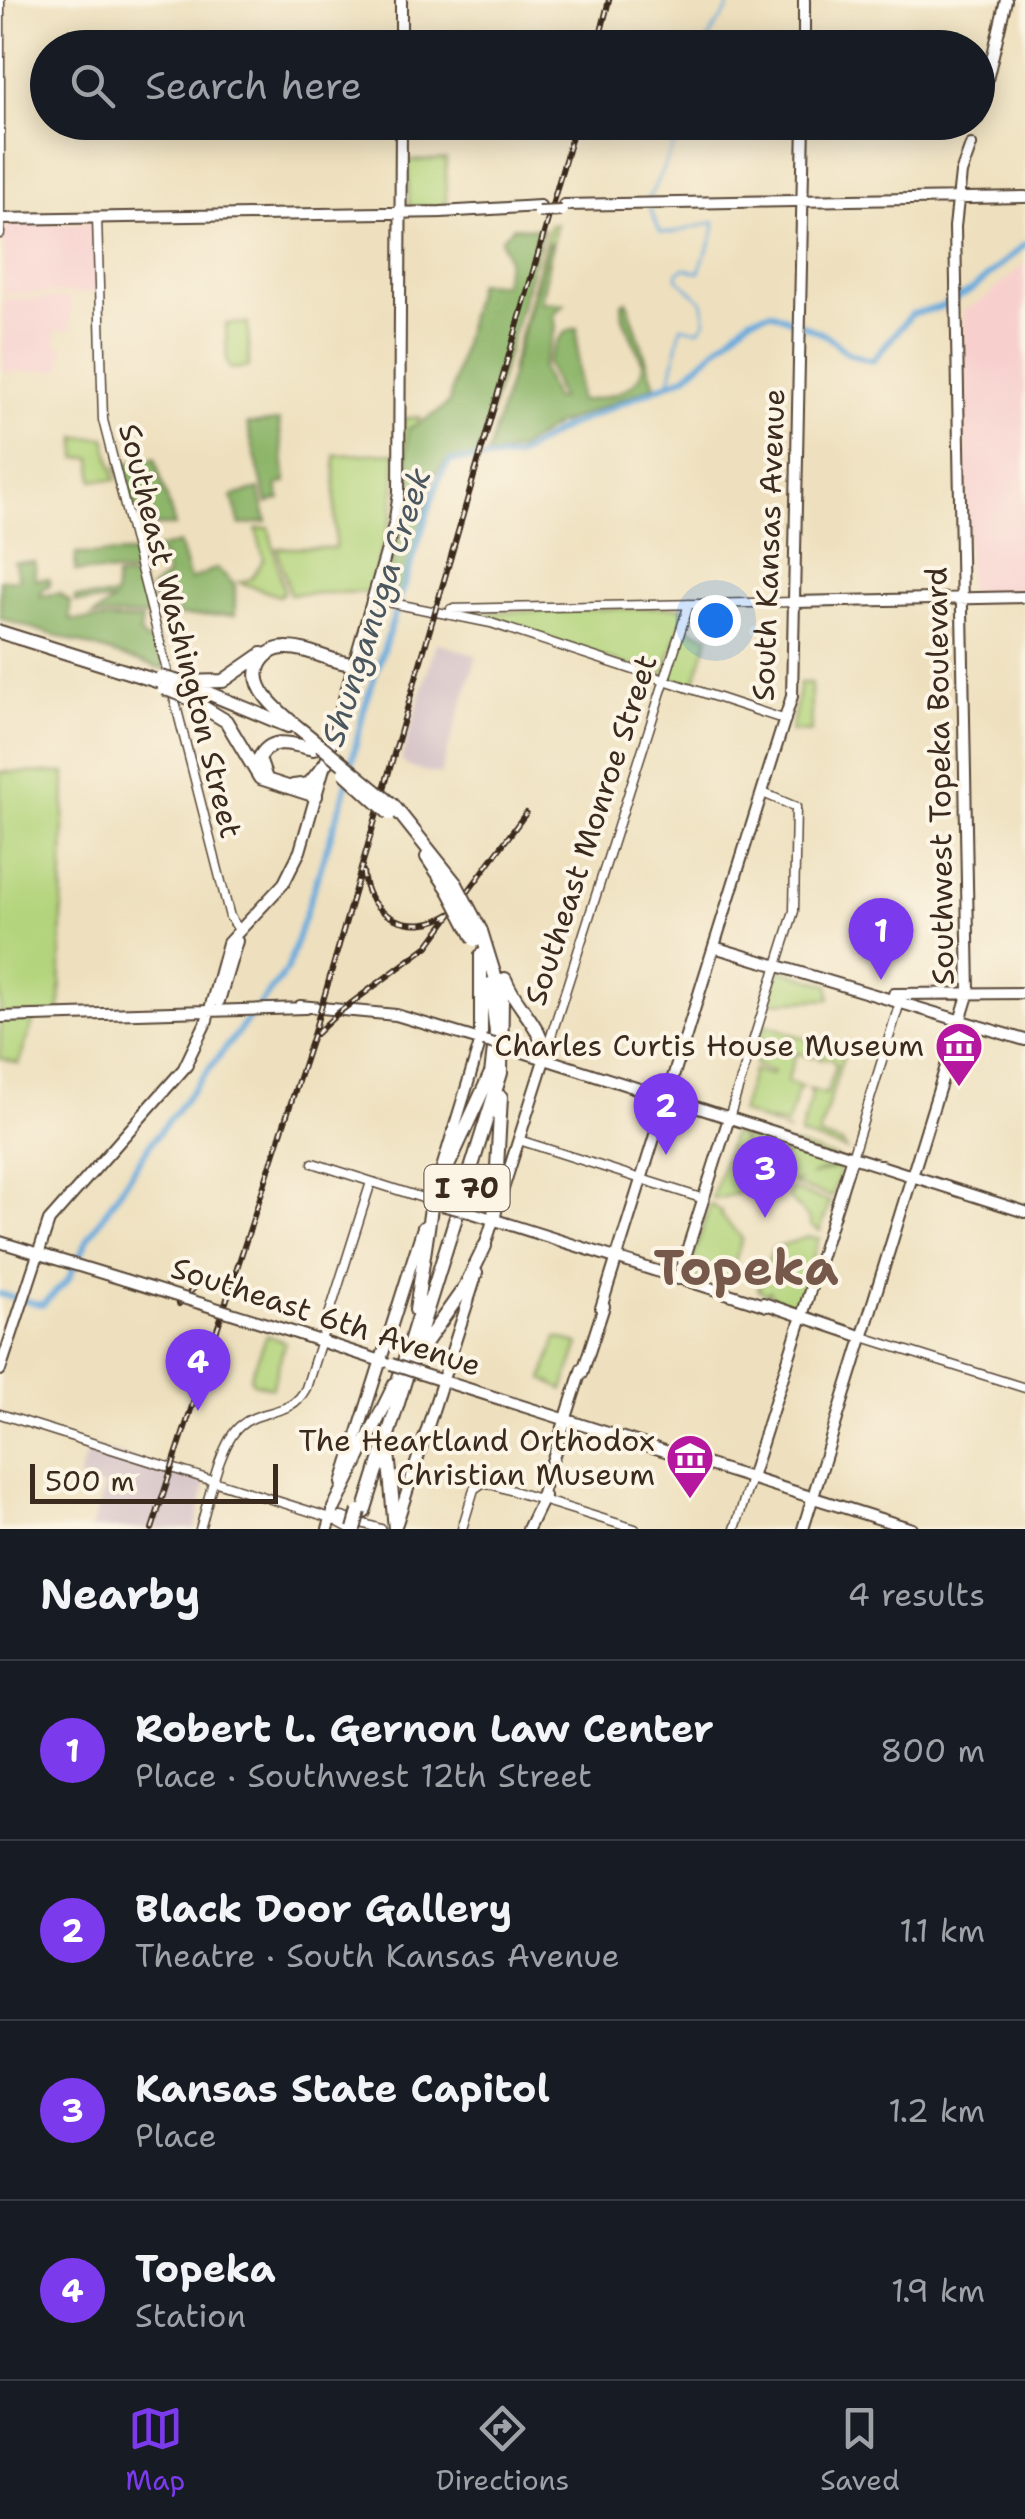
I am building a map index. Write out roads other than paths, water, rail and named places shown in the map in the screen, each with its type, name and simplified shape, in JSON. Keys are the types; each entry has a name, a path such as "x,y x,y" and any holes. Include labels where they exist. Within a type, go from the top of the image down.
{"highway":[{"name":"I 70","path":"0,629 163,682"},
{"name":"I 70","path":"0,629 181,689 252,708 319,750 392,809 452,887 481,942 495,1008 499,1058 416,1369 354,1529"},
{"path":"181,689 223,681 284,644 354,664"},
{"path":"319,750 264,694 258,680 262,662 275,650 288,648 354,664"},
{"path":"181,689 226,721 260,778 317,794"},
{"path":"317,794 265,776 258,765 260,754 281,742 319,750"},
{"path":"294,786 308,784 319,750"},
{"path":"481,942 482,1041"},
{"path":"481,942 517,1005 542,1036 544,1060"},
{"path":"413,1330 436,1203 499,1058"},
{"path":"494,1220 499,1058"},
{"name":"I 70","path":"361,1511 390,1367 413,1330 499,1058"},
{"path":"416,1369 485,1246"},
{"path":"331,1518 390,1367"},
{"path":"390,1429 388,1468 395,1529"}],"main road":[{"path":"401,0 401,30"},
{"path":"804,0 804,30"},
{"name":"Southwest Topeka Boulevard","path":"995,46 1006,0"},
{"path":"0,1370 39,1252 66,1204 204,1042 240,930 294,866 317,794 319,750 378,600 398,502 402,140"},
{"name":"South Kansas Avenue","path":"530,1528 793,688 804,140"},
{"name":"Southwest Topeka Boulevard","path":"803,1529 966,1007 958,238 972,140"},
{"path":"0,219 961,199"},
{"path":"794,602 1025,597"},
{"path":"715,944 948,1013 997,992 1025,992"},
{"path":"901,998 946,993 958,997 984,1027 1025,1040"},
{"path":"0,1018 281,1008 396,1015 1025,1212"},
{"path":"331,1518 390,1367 482,1041"},
{"name":"Southeast Monroe Street","path":"395,1529 544,1060"},
{"path":"678,1279 729,1118"},
{"path":"751,1478 852,1157"},
{"path":"436,1203 864,1337"},
{"name":"Southeast 6th Avenue","path":"0,1241 300,1334 390,1367 416,1369 912,1529"}],"street":[{"path":"0,0 0,234"},
{"name":"Southeast Washington Street","path":"97,218 102,420 230,917 240,930"},
{"path":"378,600 468,613 794,602"},
{"name":"Southeast Monroe Street","path":"544,1060 689,604"},
{"path":"468,613 786,720"},
{"path":"729,1118 794,906 795,804 763,793"},
{"path":"852,1157 901,998"},
{"path":"519,1140 704,1199"},
{"path":"313,1164 436,1203"},
{"path":"200,1529 230,1440 253,1418 283,1411 303,1395 371,1182"},
{"path":"864,1337 1025,1388"},
{"path":"0,1414 331,1518 354,1529"},
{"path":"735,1529 751,1478"},
{"path":"462,1529 480,1483 635,1529"},
{"path":"331,1518 342,1516 381,1529"}],"waterway":[{"path":"714,30 731,0"},
{"path":"648,200 676,140"},
{"path":"650,208 660,232 672,233 715,222 699,273 685,268 678,272 677,278 702,301 706,321 699,330 681,326 670,382"},
{"name":"Shunganuga Creek","path":"0,1294 42,1305 68,1280 88,1239 151,1143 287,970 344,795 364,709 439,478 450,461 516,457 563,428 686,376 750,318 771,312 826,335 848,353 872,361 912,314 941,307 972,290 1025,244"}],"railway":[{"path":"602,30 609,0"},
{"path":"152,1529 314,1032 571,140"},
{"path":"316,1034 428,946 526,813"},
{"path":"363,871 372,900 393,918 421,923 450,914"},
{"path":"179,1304 194,1288"}],"place":[{"name":"Robert L. Gernon Law Center","path":"881,980"},
{"name":"Charles Curtis House Museum","path":"959,1088"},
{"name":"Black Door Gallery","path":"666,1155"},
{"name":"Kansas State Capitol","path":"765,1218"},
{"name":"Topeka","path":"198,1411"},
{"name":"The Heartland Orthodox Christian Museum","path":"690,1500"}],"district":[{"name":"Topeka","path":"746,1267"}]}
